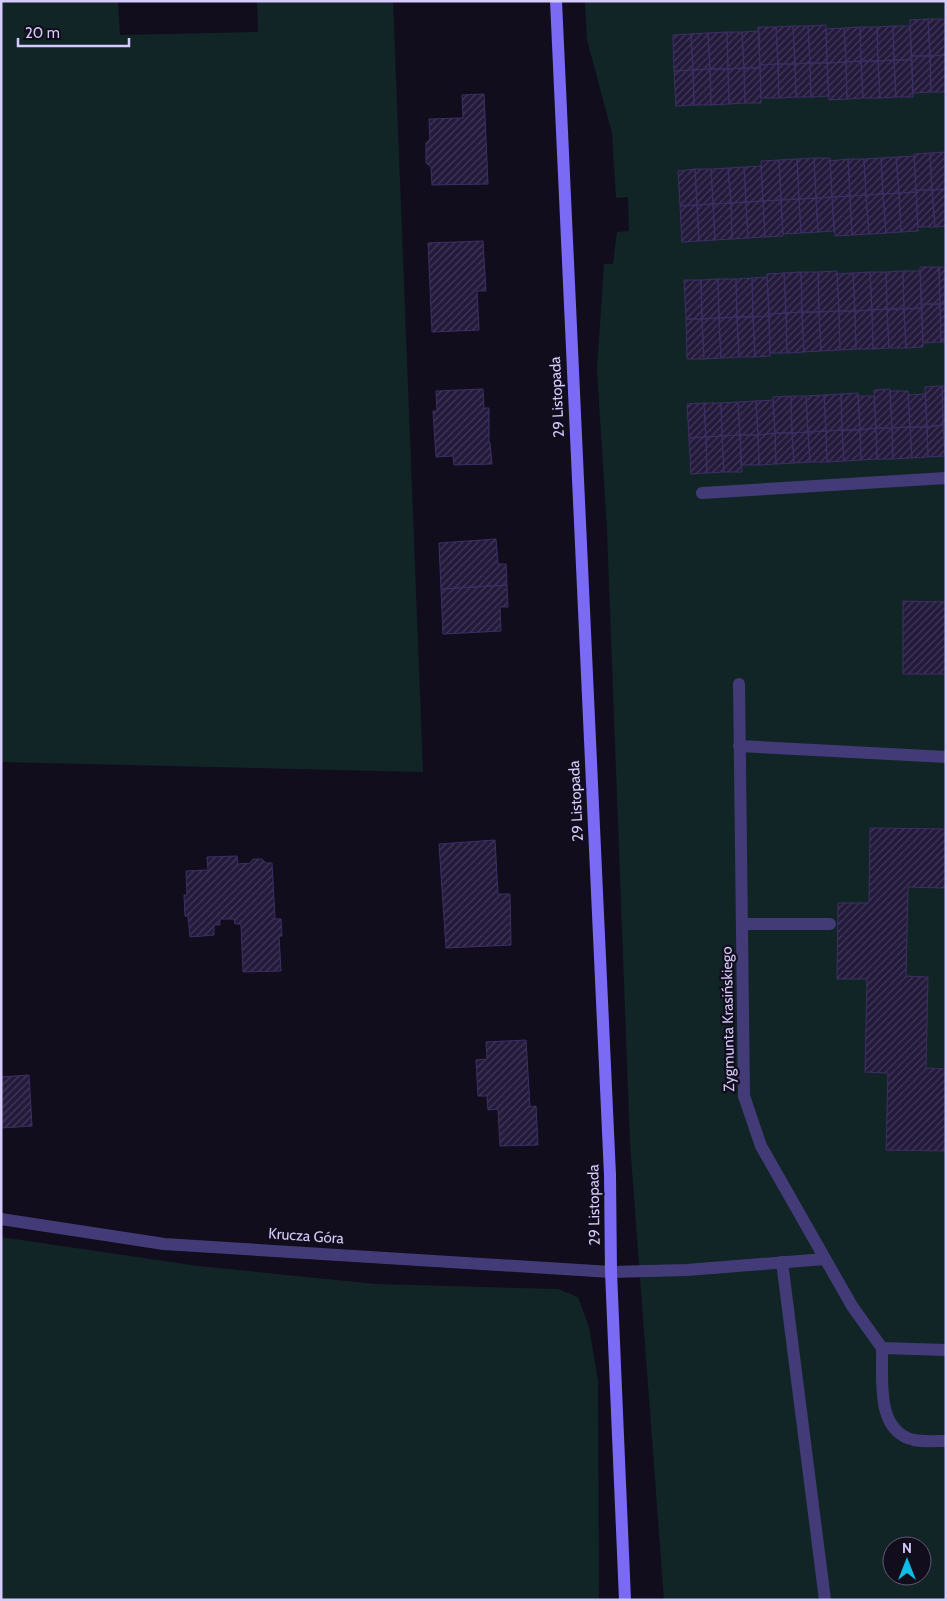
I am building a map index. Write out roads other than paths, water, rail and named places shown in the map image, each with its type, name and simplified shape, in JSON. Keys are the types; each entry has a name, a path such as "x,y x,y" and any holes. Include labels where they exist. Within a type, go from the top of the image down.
{"street":[{"name":"29 Listopada","path":"556,1 610,1166 611,1272 625,1600"},
{"path":"702,493 946,478"},
{"name":"Zygmunta Krasińskiego","path":"739,684 744,1096 761,1146 852,1306 882,1348"},
{"path":"739,746 946,757"},
{"path":"742,924 830,924"},
{"name":"Krucza Góra","path":"1,1219 164,1244 611,1272 687,1270 825,1259"},
{"path":"782,1262 825,1600"},
{"path":"946,1350 882,1348 886,1417 895,1431 914,1440 946,1441"}]}
